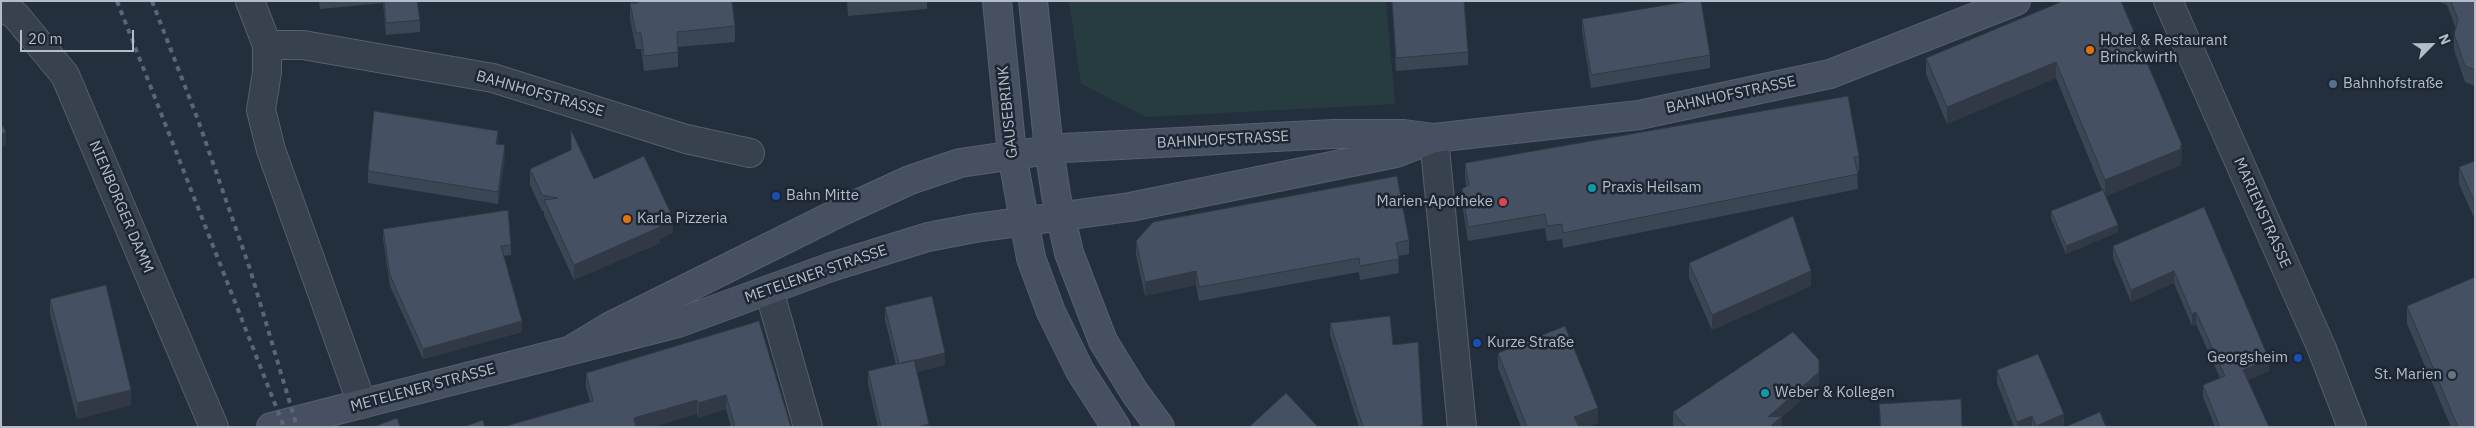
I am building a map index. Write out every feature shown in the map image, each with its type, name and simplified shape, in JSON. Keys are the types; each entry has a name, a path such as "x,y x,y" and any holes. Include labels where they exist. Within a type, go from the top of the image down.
{"main road":[{"name":"GAUSEBRINK","path":"997,1 1012,154 1031,258 1051,312 1080,371 1116,427"},
{"path":"1033,1 1049,149 1069,253 1103,341 1135,393 1160,427"},
{"name":"BAHNHOFSTRASSE","path":"1012,154 1049,149 1333,134 1404,134 1434,138 1639,115 1830,74 2016,1"},
{"name":"BAHNHOFSTRASSE","path":"1061,216 1130,207 1396,153 1434,138"},
{"name":"METELENER STRASSE","path":"574,348 609,327 910,180 960,163 1012,154"},
{"name":"METELENER STRASSE","path":"271,427 574,348 616,340 678,323 769,290 928,237 975,228 1061,216"}],"street":[{"path":"250,1 267,45 267,72 261,110 270,150 362,404"},
{"name":"MARIENSTRASSE","path":"2168,1 2318,340 2352,427"},
{"name":"NIENBORGER DAMM","path":"1,5 16,16 65,75 214,427"},
{"name":"BAHNHOFSTRASSE","path":"267,45 303,45 493,78 686,138 750,153"},
{"path":"1434,138 1462,427"},
{"path":"769,290 808,427"}],"green space":[{"path":"1069,1 1386,1 1395,104 1146,117 1081,84"}],"building":[{"path":"384,1 417,1 420,20 386,23"},
{"path":"638,1 732,1 735,26 677,32 678,52 644,56 641,33 636,33 630,3 638,3"},
{"path":"1392,1 1464,1 1468,52 1396,58"},
{"path":"1690,1 1701,1 1710,55 1591,75 1582,19"},
{"path":"2063,1 2121,1 2182,145 2180,146 2181,149 2105,180 2056,62 1947,107 1926,58"},
{"path":"2451,1 2475,1 2475,70 2465,66 2454,34 2458,20"},
{"path":"1848,96 1859,156 1854,157 1858,174 1563,233 1562,224 1547,226 1545,214 1468,227 1462,189 1469,185 1465,163"},
{"path":"374,111 498,131 496,144 505,145 498,192 368,171"},
{"path":"1,123 6,132 1,135"},
{"path":"571,130 594,179 644,156 673,218 658,224 660,227 574,265 544,200 558,198 542,195 530,169 571,150"},
{"path":"2475,161 2475,203 2459,167"},
{"path":"1397,176 1409,240 1396,243 1399,259 1360,266 1359,258 1199,287 1196,271 1145,282 1136,241 1153,222"},
{"path":"2103,190 2118,225 2066,246 2051,211"},
{"path":"2204,207 2269,359 2243,370 2269,427 2220,427 2203,385 2225,376 2196,312 2192,314 2174,271 2131,290 2113,246"},
{"path":"508,210 511,245 501,246 522,321 423,349 390,275 383,229"},
{"path":"1793,216 1811,271 1712,315 1689,263"},
{"name":"St. Marien","path":"2475,277 2475,427 2458,427 2407,306"},
{"path":"106,285 131,390 77,403 50,299"},
{"path":"932,296 945,353 899,364 885,307"},
{"path":"1390,316 1393,345 1418,342 1423,425 1421,427 1363,427 1330,323"},
{"path":"759,321 791,427 735,427 726,395 698,403 697,400 634,418 636,427 503,427 593,401 586,373"},
{"path":"1565,326 1598,408 1574,417 1579,427 1527,427 1498,353"},
{"name":"Weber & Kollegen","path":"1793,332 1819,360 1819,372 1768,417 1782,416 1770,427 1686,427 1673,412"},
{"path":"2038,354 2064,414 2036,426 2032,416 2017,422 1997,370"},
{"path":"914,360 929,424 917,427 881,427 868,371"},
{"path":"1286,393 1318,427 1249,427"},
{"path":"1961,399 1962,427 1881,427 1879,404"},
{"path":"2100,412 2106,427 2065,427"},
{"path":"397,418 400,427 373,427"},
{"path":"483,420 485,427 463,427"}],"railway":[{"path":"117,1 284,427"},
{"path":"152,1 198,120 250,269 297,427"}],"place":[{"name":"Hotel & Restaurant Brinckwirth","path":"2090,50"},
{"name":"Bahnhofstraße","path":"2333,84"},
{"name":"Praxis Heilsam","path":"1592,188"},
{"name":"Bahn Mitte","path":"776,196"},
{"name":"Marien-Apotheke","path":"1503,202"},
{"name":"Karla Pizzeria","path":"627,219"},
{"name":"Kurze Straße","path":"1477,343"},
{"name":"Georgsheim","path":"2298,358"},
{"name":"St. Marien","path":"2452,375"},
{"name":"Weber & Kollegen","path":"1765,393"}]}
